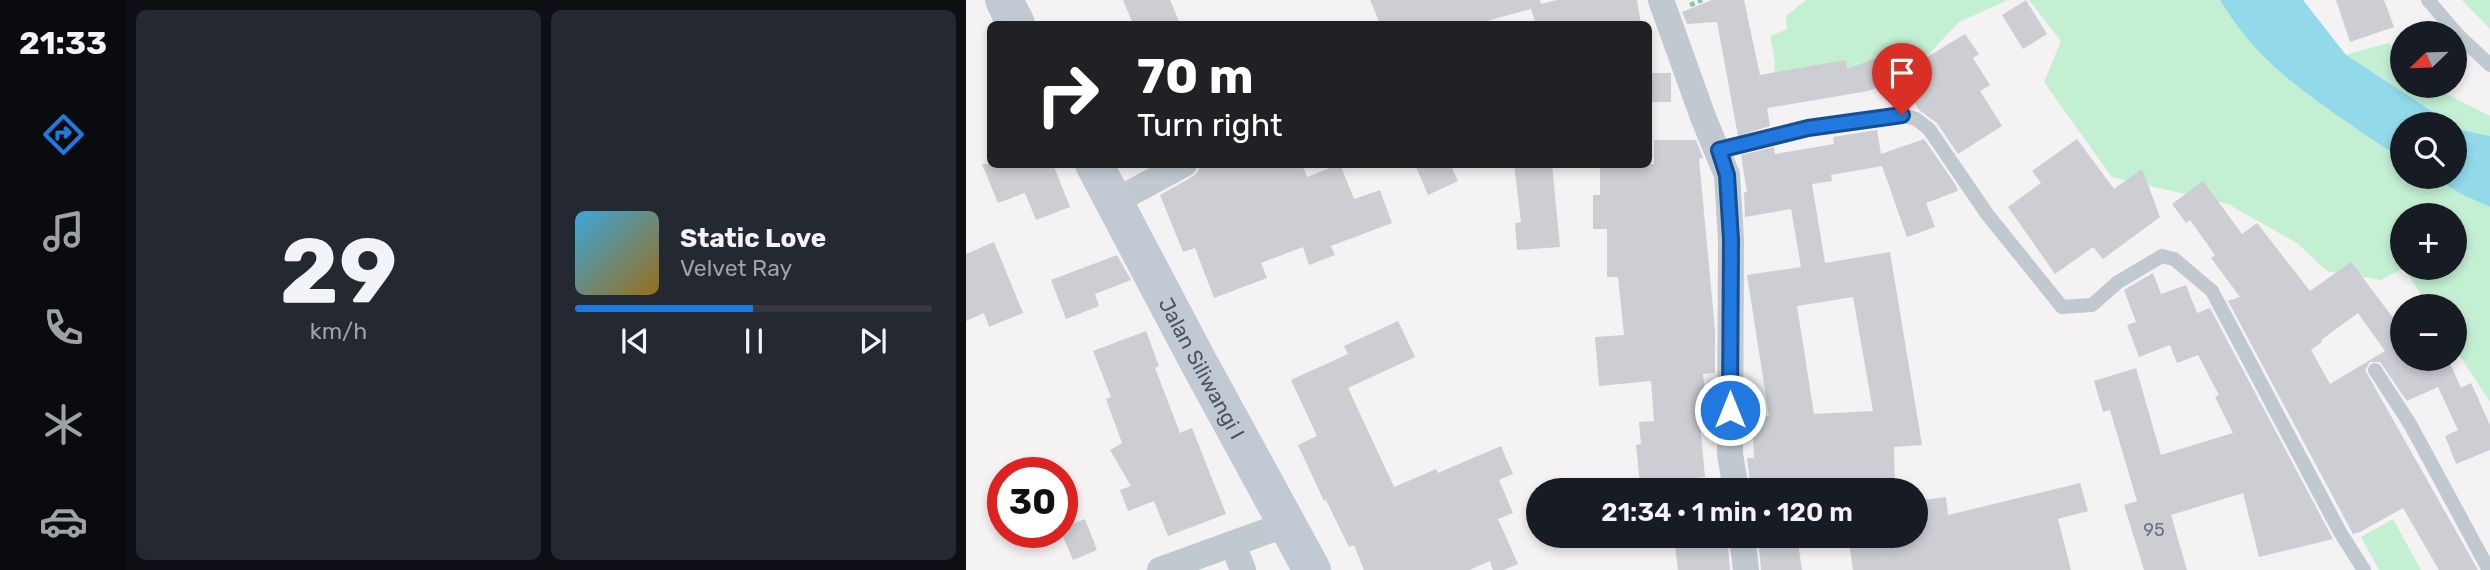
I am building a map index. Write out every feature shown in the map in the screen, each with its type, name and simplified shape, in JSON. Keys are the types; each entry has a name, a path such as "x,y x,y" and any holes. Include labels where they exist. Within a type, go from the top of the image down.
{"main road":[{"path":"1004,0 1014,21"},
{"name":"Jalan Siliwangi I","path":"1096,168 1312,570"}],"street":[{"path":"1661,0 1727,175 1731,240 1730,454 1734,478"},
{"path":"1114,202 1177,168"},
{"path":"1160,570 1287,524"},
{"path":"1233,544 1243,570"},
{"path":"1743,548 1746,570"}],"lane":[{"path":"2428,0 2457,34 2490,65"},
{"path":"1719,150 1808,128 1902,115 1916,119 1929,130 1987,214 2062,307 2092,305 2118,282 2142,267 2162,256 2174,258 2212,292 2340,532 2364,570"},
{"path":"2375,370 2410,424 2490,570"}],"green space":[{"path":"1806,0 2008,0 1959,22 1929,54 1773,88 1775,62 1770,36 1787,29 1786,16"},
{"path":"2029,0 2220,0 2232,19 2271,64 2335,114 2390,151 2390,189 2453,189 2490,207 2490,402 2467,367 2467,294 2420,294 2412,280 2467,280 2467,203 2390,203 2390,275 2381,280 2327,271 2297,243 2228,204 2112,177 2044,82 2061,41"},
{"path":"2462,0 2490,0 2490,29"},
{"path":"2388,43 2390,83 2346,55"},
{"path":"2413,98 2455,98 2490,116 2490,136 2467,131 2467,112 2434,112"},
{"path":"2393,519 2421,570 2379,570 2361,537"}],"water":[{"path":"2220,0 2303,0 2346,55 2390,84 2390,98 2412,98 2434,112 2390,112 2390,151 2286,77 2271,64 2232,19"},
{"path":"2467,131 2490,136 2490,207 2453,189 2467,189"}],"building":[{"path":"1123,0 1170,0 1179,21 1132,21"},
{"path":"1370,0 1540,0 1541,4 1557,0 1637,0 1640,21 1535,21 1531,9 1487,21 1379,21"},
{"path":"1712,0 1744,0 1760,75 1846,60 1847,69 1885,55 1895,81 1868,91 1767,108 1770,126 1738,136 1717,22 1687,24 1682,12"},
{"path":"2026,0 2047,34 2023,49 2002,15"},
{"path":"2336,0 2384,0 2392,21 2390,28 2350,42"},
{"path":"1965,34 1979,54 1973,58 1990,85 1980,91 2002,126 1958,154 1937,123 1919,110 1893,68 1915,54 1919,62"},
{"path":"1652,73 1671,73 1671,102 1652,102"},
{"path":"1877,130 1881,154 1924,139 1958,191 1926,203 1935,227 1907,237 1882,166 1831,175 1832,181 1812,184 1825,263 1890,252 1922,445 1894,447 1895,478 1750,478 1747,458 1754,458 1752,416 1769,416 1747,275 1801,267 1791,209 1745,217 1744,192 1747,192 1741,155 1774,147 1775,154 1834,144 1833,137","holes":["1853,297 1873,411 1814,414 1797,306"]},
{"path":"2077,139 2114,189 2142,169 2160,217 2103,259 2093,247 2055,274 2008,207 2041,183 2032,171"},
{"path":"1654,140 1696,140 1703,158 1699,159 1715,330 1715,373 1703,374 1707,411 1699,412 1705,477 1639,478 1636,445 1641,444 1639,422 1654,421 1651,381 1599,386 1595,337 1624,335 1618,277 1607,277 1607,229 1593,229 1593,195 1600,195 1600,168 1652,168"},
{"path":"982,164 987,164 987,168 1055,168 1070,207 1036,220 1025,193 998,203"},
{"path":"1199,168 1304,168 1307,177 1330,168 1342,168 1354,199 1380,190 1392,223 1331,246 1335,255 1309,265 1303,247 1261,263 1267,278 1214,298 1195,248 1183,252 1160,195 1198,172"},
{"path":"1417,168 1452,168 1458,181 1428,195"},
{"path":"1514,168 1552,168 1560,247 1517,250 1515,223 1521,222"},
{"path":"2203,181 2242,234 2257,223 2310,291 2351,262 2390,314 2390,371 2453,371 2461,388 2471,383 2490,425 2490,450 2456,464 2445,436 2458,430 2438,387 2407,401 2380,362 2370,362 2365,370 2478,570 2439,570 2403,508 2353,534 2228,301 2240,297 2211,258 2215,255 2190,220 2186,223 2172,204","holes":["2358,313 2385,351 2330,384 2311,350"]},
{"path":"994,242 1023,313 989,327 984,313 966,321 966,254"},
{"path":"1117,255 1131,280 1095,294 1099,306 1066,319 1051,280"},
{"path":"2153,273 2161,294 2186,285 2197,313 2210,308 2333,539 2259,557 2243,493 2171,515 2187,570 2144,570 2124,505 2137,501 2110,410 2103,412 2094,381 2136,368 2161,455 2233,433 2215,397 2219,395 2198,355 2177,363 2170,345 2139,357 2127,325 2136,322 2124,290"},
{"path":"1398,321 1415,357 1348,388 1394,487 1436,469 1438,473 1501,446 1513,474 1499,480 1513,513 1498,519 1518,564 1503,570 1493,570 1490,561 1469,570 1364,570 1354,545 1349,547 1326,500 1324,501 1298,445 1317,436 1291,380 1348,354 1344,346"},
{"path":"1146,331 1159,366 1155,368 1180,433 1192,428 1226,514 1168,536 1154,501 1128,511 1120,490 1131,486 1110,450 1122,443 1106,399 1111,397 1093,351"},
{"path":"2080,483 2088,511 2058,519 2071,570 1853,570 1850,548 1928,548 1928,499 1946,497 1948,515"},
{"path":"1085,519 1097,550 1073,560 1068,548 1078,548 1078,522"},
{"path":"1675,548 1728,548 1730,570 1678,570"},
{"path":"1759,548 1799,548 1802,570 1761,570"}],"route":[{"path":"1730,410 1731,240 1727,175 1719,150 1808,128 1902,115"}]}
